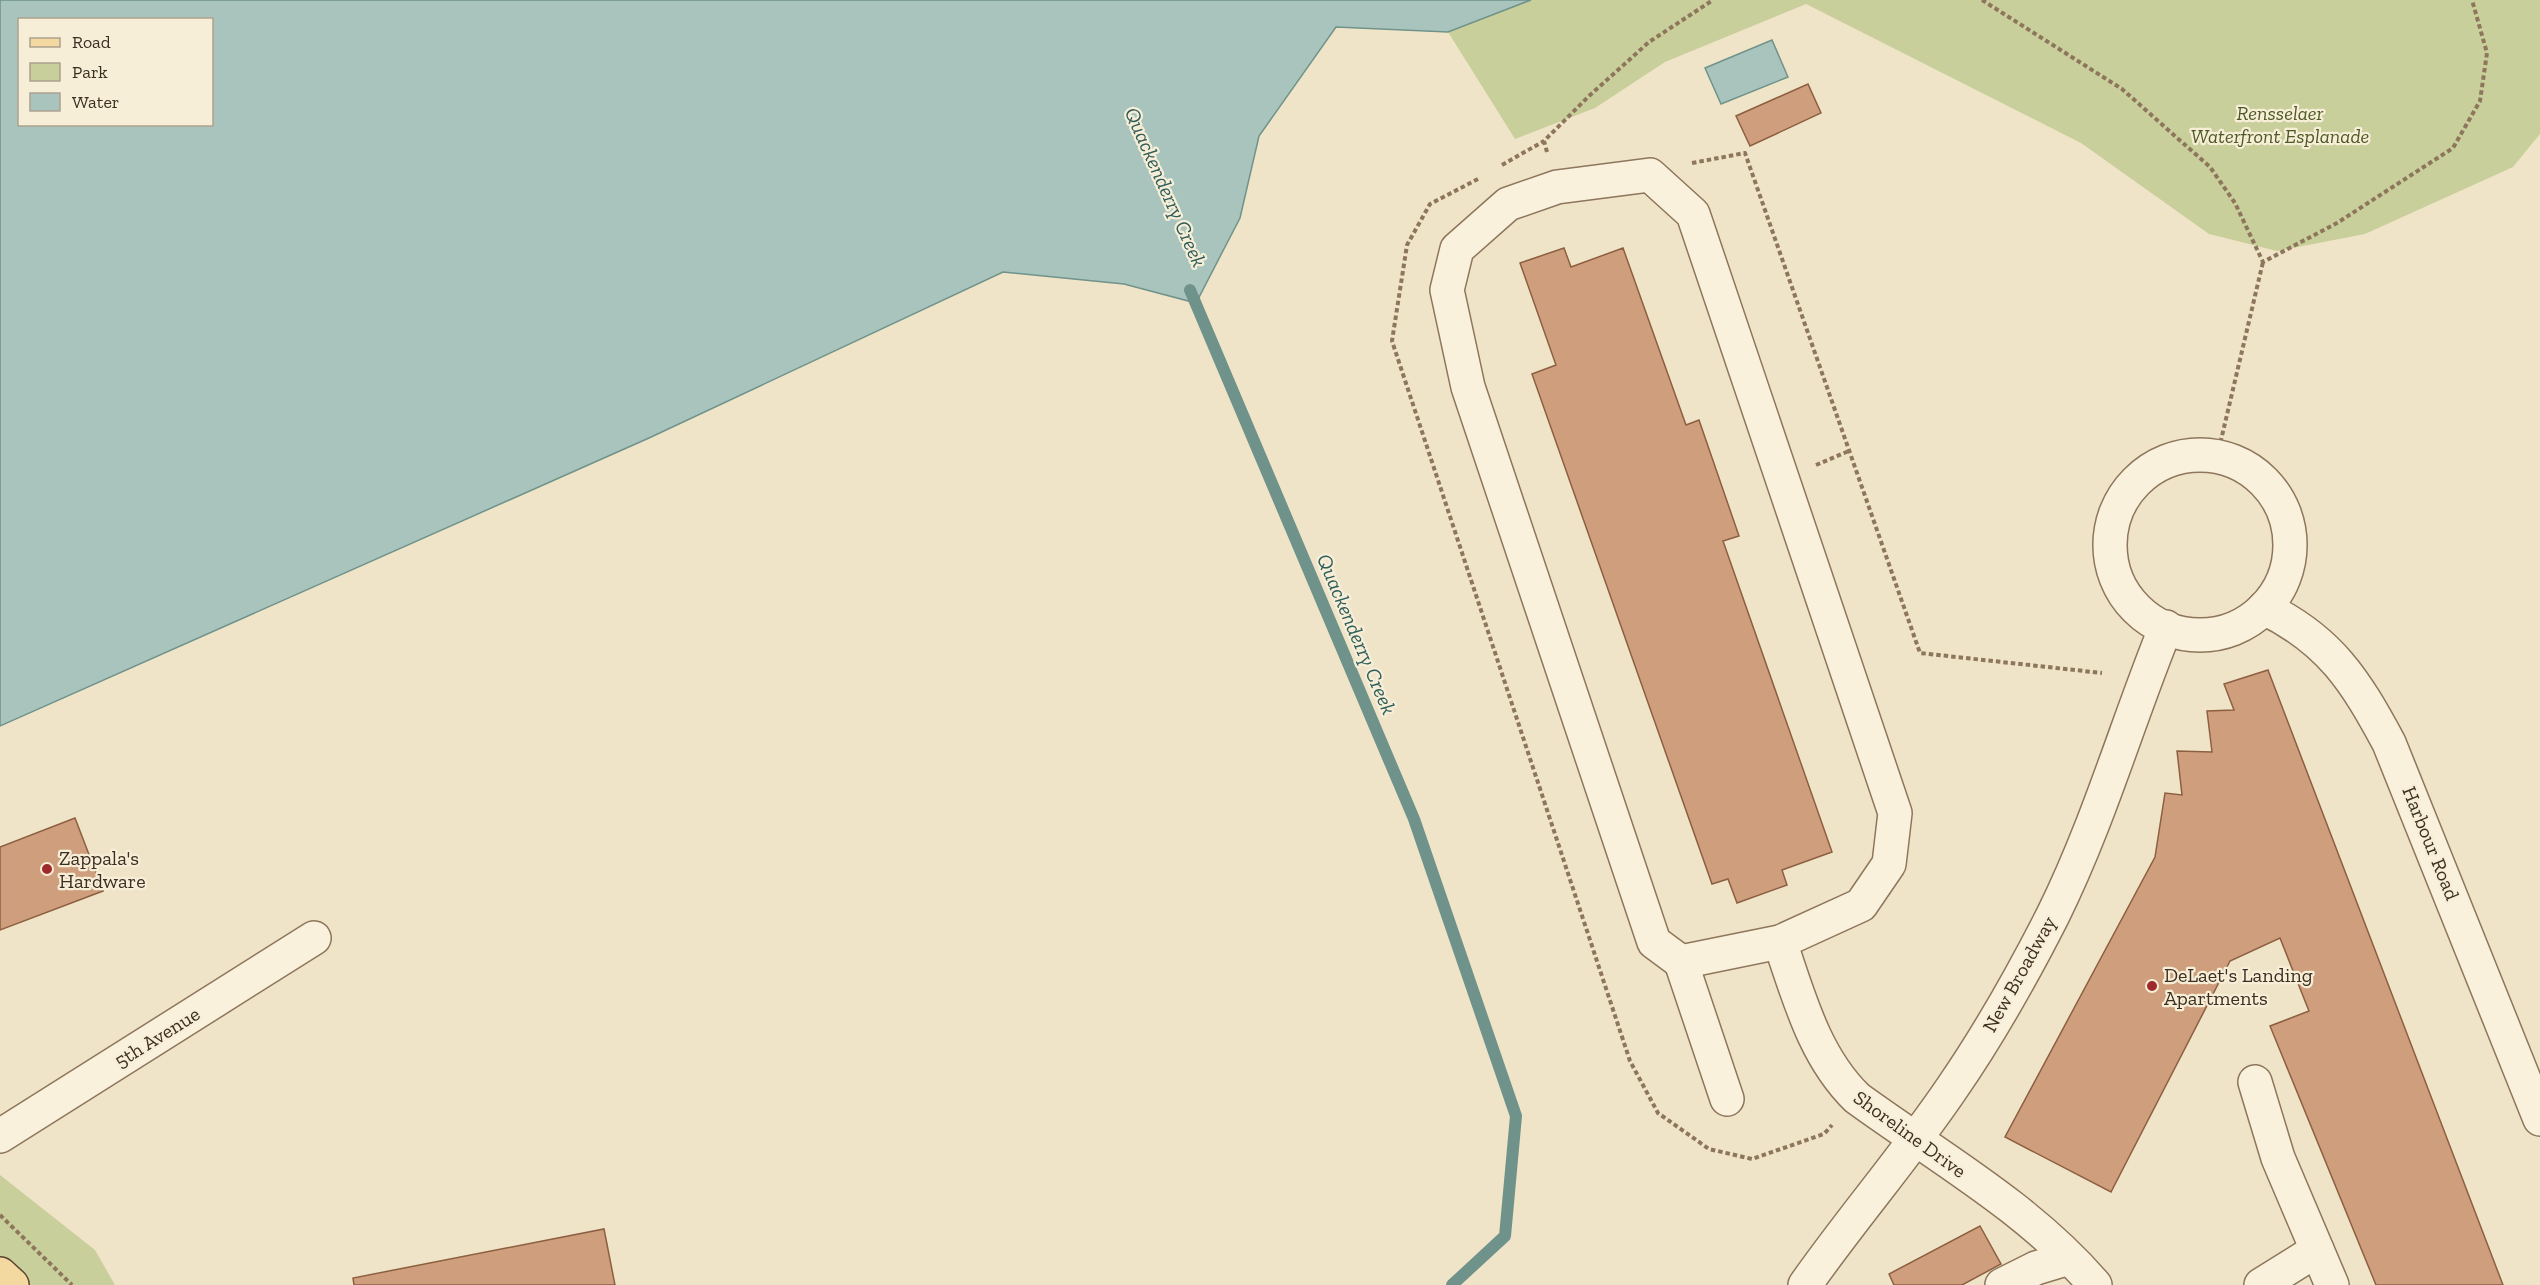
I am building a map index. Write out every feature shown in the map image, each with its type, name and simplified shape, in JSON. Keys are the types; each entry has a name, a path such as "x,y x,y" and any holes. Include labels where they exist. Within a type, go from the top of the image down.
{"main road":[{"path":"0,1274 12,1285"}],"street":[{"path":"1681,962 1780,942 1861,904 1890,864 1894,813 1694,214 1650,174 1557,187 1508,204 1457,249 1447,290 1468,387 1654,942 1681,962 1727,1099"},
{"path":"2188,455 2217,457 2239,464 2270,488 2286,523 2289,563 2284,579 2264,608 2250,619 2220,632 2202,635 2184,633 2166,627 2150,620 2136,609 2115,578 2110,536 2115,513 2126,494 2143,476 2161,462 2188,455"},
{"name":"Harbour Road","path":"2264,608 2296,624 2325,648 2358,689 2389,742 2540,1119"},
{"name":"New Broadway","path":"1805,1285 1953,1088 1986,1035 2053,914 2096,820 2142,685 2166,627"},
{"name":"5th Avenue","path":"0,1136 314,938"},
{"name":"Shoreline Drive","path":"1780,942 1806,1018 1827,1062 1843,1084 1857,1098 1997,1197 2070,1258 2095,1285"},
{"path":"2255,1082 2278,1158 2332,1285"},
{"path":"2261,1285 2317,1250"},
{"path":"2002,1285 2036,1268 2070,1258"}],"path":[{"path":"1557,187 1544,141 1589,96 1649,42 1713,0"},
{"path":"1982,0 2122,89 2210,167 2235,203 2263,262 2217,457"},
{"path":"2263,262 2337,223 2453,148 2480,100 2487,53 2472,0"},
{"path":"1650,174 1668,168 1745,153 1920,653 2102,673"},
{"path":"0,1215 72,1285"}],"green space":[{"name":"Rensselaer Waterfront Esplanade","path":"1531,0 2540,0 2540,134 2513,167 2365,234 2277,251 2209,234 2081,143 1806,4 1665,62 1595,108 1515,139 1448,32"},
{"path":"0,1175 95,1250 115,1285 0,1285"}],"water":[{"path":"0,0 1531,0 1448,32 1336,27 1259,136 1240,218 1196,303 1124,284 1003,272 649,438 0,726"},
{"path":"1772,40 1788,77 1721,104 1705,68"}],"building":[{"path":"1808,84 1821,113 1750,146 1736,116"},
{"path":"1564,248 1571,267 1623,248 1686,425 1699,420 1739,536 1723,541 1832,852 1782,870 1787,885 1737,903 1728,879 1712,884 1532,374 1556,365 1520,263"},
{"name":"DeLaet's Landing Apartments","path":"2268,670 2503,1285 2376,1285 2270,1026 2309,1011 2280,938 2230,961 2111,1192 2005,1137 2155,857 2165,793 2182,795 2177,751 2212,752 2207,711 2234,710 2224,684"},
{"name":"Zappala's Hardware","path":"75,818 103,891 0,930 0,847"},
{"path":"1980,1226 2001,1264 1962,1285 1894,1285 1889,1274"},
{"path":"604,1229 615,1285 354,1285 353,1278"}],"waterway":[{"name":"Quackenderry Creek","path":"1190,290 1414,819 1516,1116 1505,1236 1452,1285"}],"place":[{"name":"Zappala's Hardware","path":"47,869"},
{"name":"DeLaet's Landing Apartments","path":"2152,986"}]}
